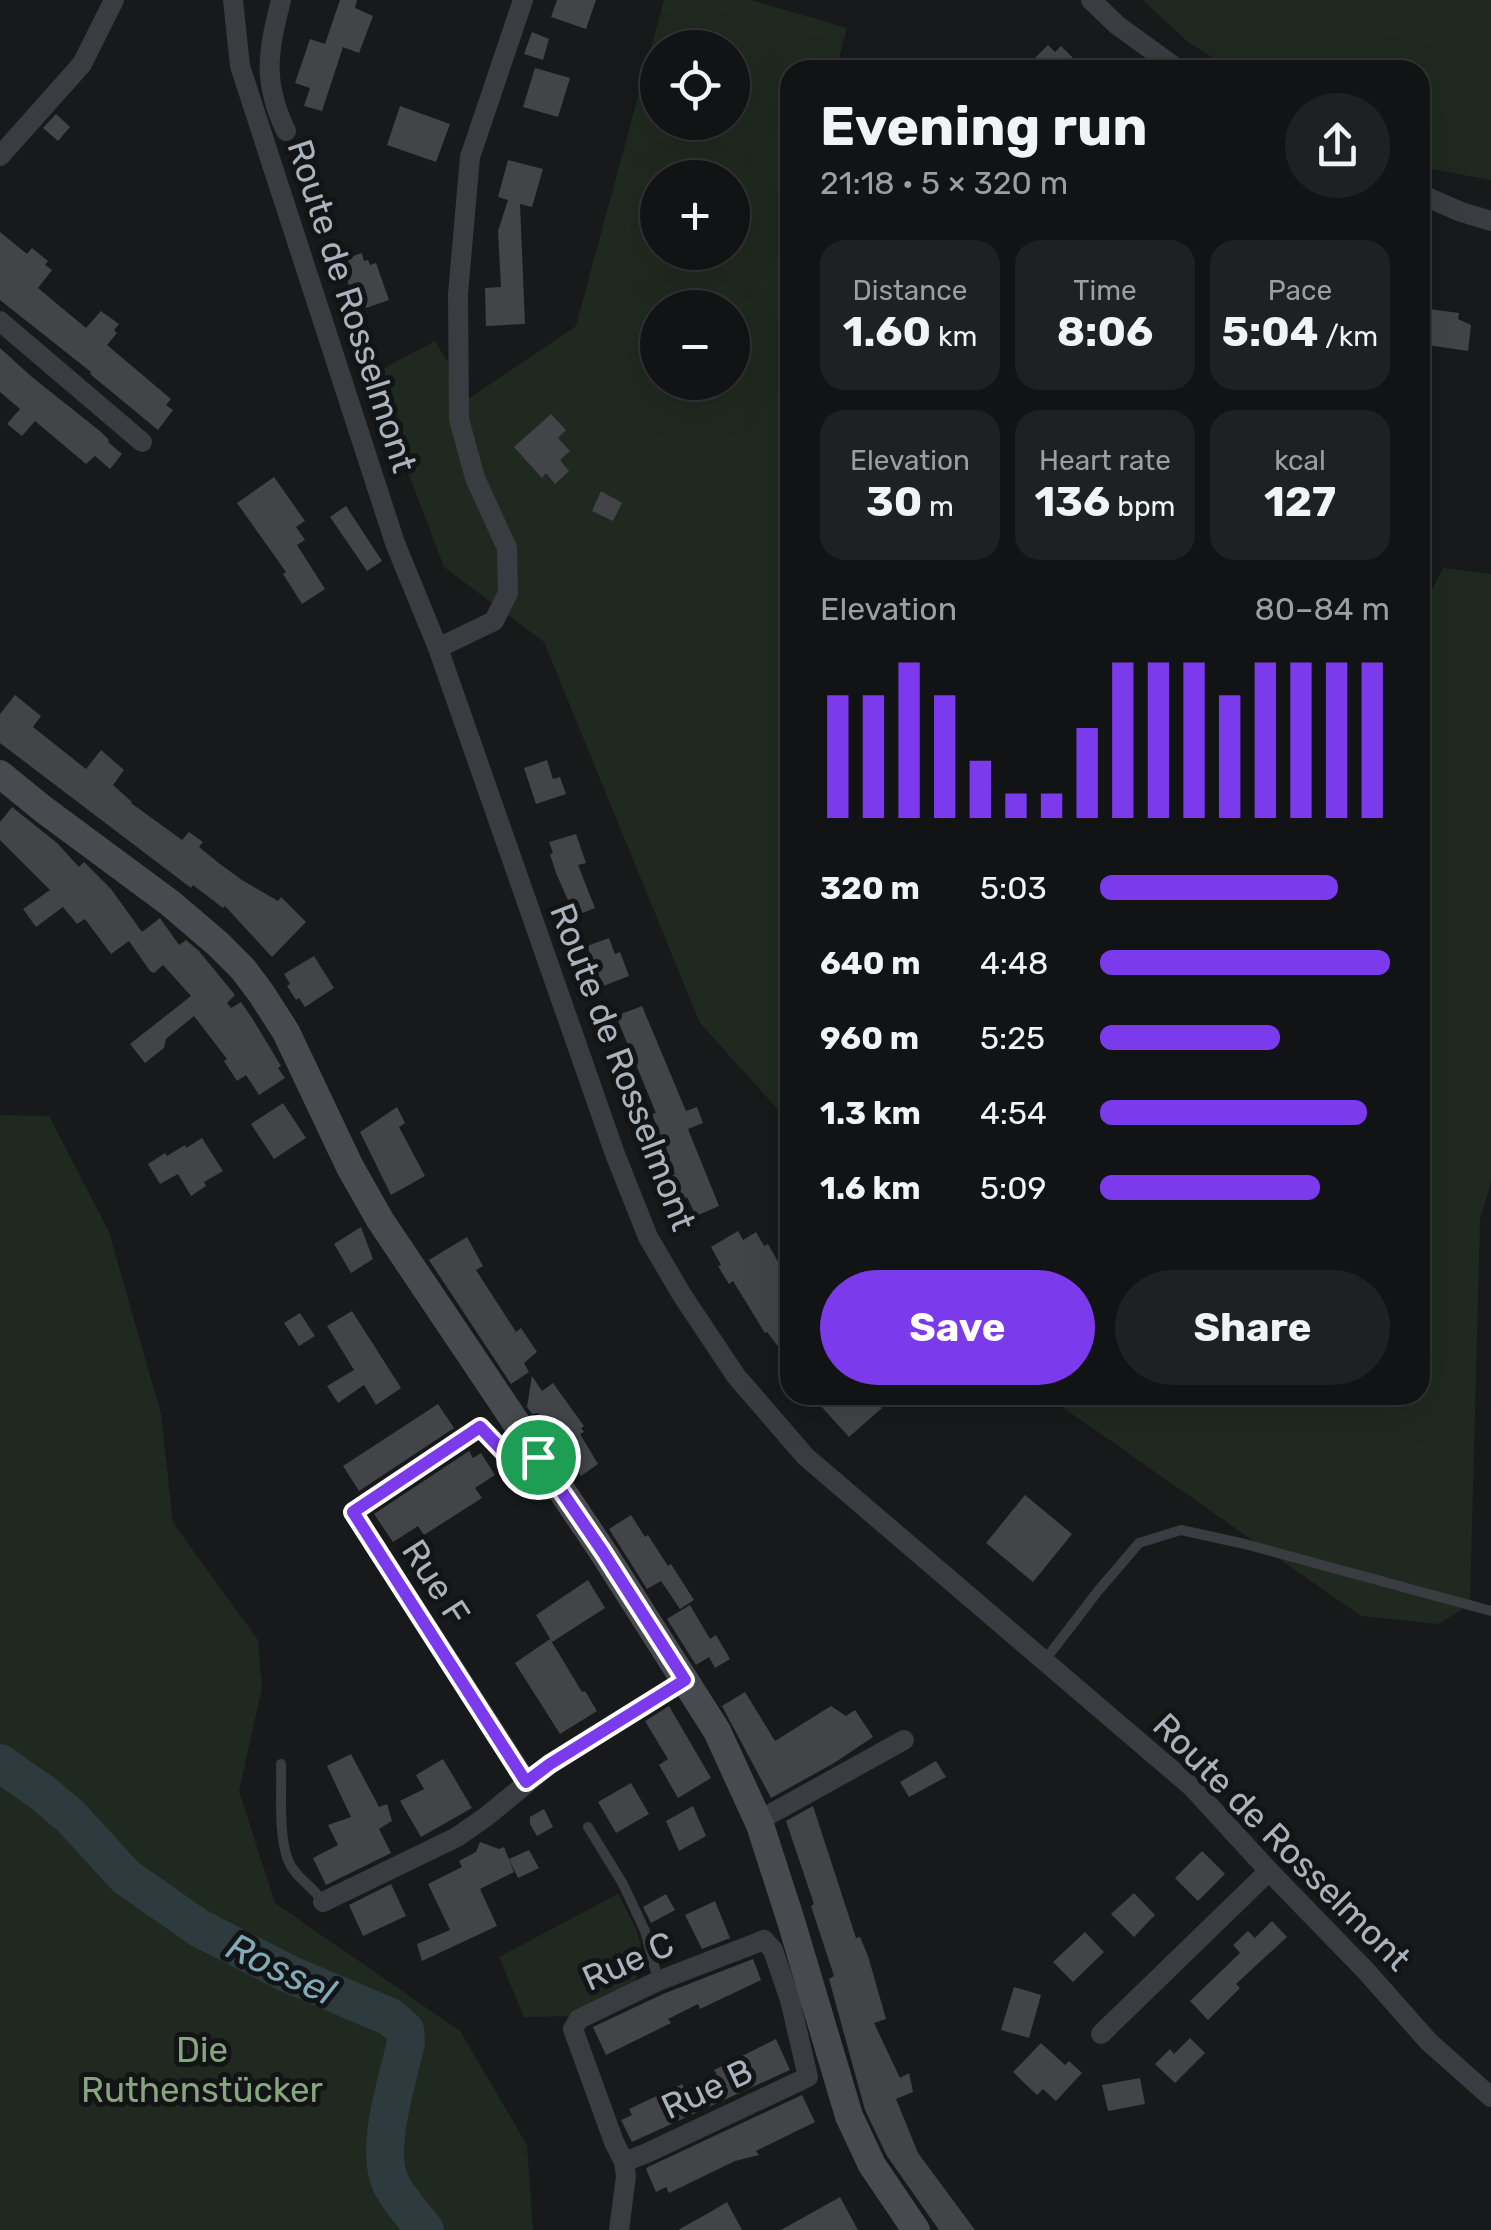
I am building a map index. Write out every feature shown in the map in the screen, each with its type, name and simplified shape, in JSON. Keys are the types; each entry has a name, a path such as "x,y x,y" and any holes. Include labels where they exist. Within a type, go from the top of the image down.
{"main road":[{"path":"0,774 170,902 218,944 252,981 286,1032 350,1168 380,1220 603,1552 717,1730 758,1821 801,1996 848,2116 872,2166 916,2230"}],"street":[{"path":"0,156 82,64 114,0"},
{"name":"Route de Rosselmont","path":"234,0 240,66 396,543 438,648 615,1154 648,1237 682,1295 736,1376 806,1456 1192,1787 1428,2042 1491,2097"},
{"path":"282,0 272,35 269,76 274,105 286,131"},
{"path":"438,648 494,621 508,593 507,548 475,478 459,418 458,294 470,157 523,0"},
{"path":"1091,0 1117,25 1165,60"},
{"path":"1430,198 1491,222"},
{"path":"0,321 142,442"},
{"name":"Rue F","path":"526,1782 353,1512 480,1427 520,1469 538,1457"},
{"path":"323,1902 457,1837 550,1764 685,1680"},
{"path":"758,1821 904,1740"},
{"path":"1101,2034 1268,1871"},
{"name":"Rue C","path":"624,2162 573,2029 579,2020 658,1981 764,1940 801,1996"},
{"name":"Rue B","path":"624,2162 808,2077 801,1996"},
{"path":"619,2230 626,2176 624,2162"}],"lane":[{"path":"1045,1660 1139,1543 1181,1530 1491,1611"},
{"path":"281,1764 283,1838 288,1860 300,1880 316,1891 323,1902"},
{"path":"588,1828 623,1884 645,1931 658,1981"}],"green space":[{"path":"664,0 750,0 847,28 839,60 780,60 780,1112 700,1023 544,642 444,567 371,375 435,341 470,398 576,326 640,89 640,140 750,140 750,30 656,30"},
{"path":"1143,0 1491,0 1491,180 1430,169 1430,60 1217,60 1189,43"},
{"path":"1443,568 1491,574 1491,1182 1480,1219 1470,1604 1439,1624 1361,1616 1059,1405 1430,1405 1430,593"},
{"name":"Die Ruthenstücker","path":"0,1115 49,1116 109,1232 161,1414 173,1523 258,1640 262,1688 239,1791 275,1903 460,2031 527,2145 533,2230 0,2230"},
{"path":"618,1894 641,1949 633,1986 575,2016 524,2017 499,1957"}],"building":[{"path":"340,0 357,0 355,8 373,16 359,53 343,47 322,111 304,106 310,88 295,83 310,39 325,44"},
{"path":"557,0 596,0 586,29 551,17"},
{"path":"532,32 549,39 543,60 524,54"},
{"path":"1048,45 1055,52 1061,46 1075,60 1033,60"},
{"path":"535,68 570,78 558,117 523,107"},
{"path":"400,106 450,124 436,162 387,145"},
{"path":"56,114 70,127 58,141 43,128"},
{"path":"508,160 543,169 532,207 520,204 525,324 486,326 485,288 501,287 498,231 508,200 498,197"},
{"path":"0,232 27,254 32,248 48,261 45,265 52,270 38,288 86,328 101,311 119,324 107,345 171,399 166,405 173,410 158,430 0,300"},
{"path":"362,253 364,261 376,263 389,300 366,308 362,298 354,301 341,260"},
{"path":"1430,309 1459,313 1458,319 1471,325 1468,351 1430,345"},
{"path":"0,348 122,454 110,469 95,456 86,464 35,421 22,436 7,424 20,409 0,392"},
{"path":"551,414 566,430 558,438 570,451 560,460 569,471 555,484 546,473 542,478 514,447"},
{"path":"274,477 305,521 296,527 305,540 297,545 325,589 302,604 283,574 286,572 237,503"},
{"path":"601,491 622,503 613,521 592,511"},
{"path":"346,506 382,561 367,571 330,517"},
{"path":"15,695 41,716 33,727 86,769 101,750 124,770 113,785 131,803 182,840 189,832 203,842 199,847 220,864 278,901 281,897 306,922 272,957 225,906 193,885 191,888 0,743 0,714"},
{"path":"547,760 553,779 560,777 566,794 536,804 524,768"},
{"path":"12,807 57,843 79,867 84,862 111,889 142,932 160,918 179,945 186,940 199,951 235,995 227,1003 231,1008 241,1002 252,1018 285,1078 259,1095 246,1075 237,1081 224,1061 227,1059 194,1016 145,1063 130,1044 191,996 163,965 154,973 150,971 129,941 111,954 85,919 77,924 63,907 36,927 23,909 50,890 0,840 0,822"},
{"path":"576,834 586,863 578,865 595,908 575,916 556,873 549,842"},
{"path":"609,938 615,954 620,952 629,976 603,986 587,946"},
{"path":"314,956 334,988 305,1007 287,986 290,984 284,974"},
{"path":"642,1006 686,1111 697,1107 703,1123 688,1129 719,1206 696,1216 687,1197 682,1200 671,1176 675,1174 652,1114 656,1113 616,1016"},
{"path":"283,1103 306,1138 274,1159 251,1124"},
{"path":"397,1107 405,1123 399,1127 425,1176 391,1195 360,1132"},
{"path":"202,1138 223,1171 204,1182 206,1186 191,1196 178,1174 160,1184 148,1164"},
{"path":"361,1227 373,1259 351,1273 334,1244"},
{"path":"738,1231 743,1240 756,1232 764,1246 768,1244 780,1265 780,1349 765,1333 733,1281 729,1284 711,1247"},
{"path":"467,1237 483,1266 476,1270 516,1332 521,1328 537,1352 524,1363 529,1372 511,1384 429,1260"},
{"path":"352,1311 401,1388 376,1405 364,1385 338,1403 327,1386 354,1370 327,1326"},
{"path":"300,1313 315,1336 299,1346 284,1323"},
{"path":"532,1376 542,1391 553,1383 584,1426 580,1434 598,1464 581,1476 559,1444 552,1444 547,1437 550,1431 538,1413 532,1414 527,1407"},
{"path":"438,1404 454,1428 359,1491 343,1466"},
{"path":"820,1405 879,1405 882,1408 849,1437"},
{"path":"469,1451 473,1458 481,1453 495,1475 475,1488 482,1498 424,1535 418,1526 393,1542 374,1514"},
{"path":"1025,1495 1072,1534 1033,1582 986,1543"},
{"path":"631,1515 694,1600 680,1609 661,1581 647,1589 609,1529"},
{"path":"588,1580 605,1608 552,1642 536,1615"},
{"path":"690,1605 710,1639 716,1635 730,1659 715,1668 709,1657 696,1665 667,1619"},
{"path":"550,1639 597,1711 560,1734 515,1663"},
{"path":"745,1692 775,1741 831,1706 846,1716 855,1710 873,1737 771,1798 722,1706"},
{"path":"669,1706 711,1778 678,1798 659,1765 668,1759 645,1721"},
{"path":"351,1754 379,1807 387,1804 392,1821 379,1829 391,1853 326,1885 313,1858 338,1845 328,1825 351,1817 327,1766"},
{"path":"443,1759 472,1808 421,1837 400,1801 424,1789 416,1775"},
{"path":"936,1761 946,1777 909,1797 900,1782"},
{"path":"631,1783 649,1814 616,1833 598,1802"},
{"path":"693,1806 706,1836 679,1851 666,1821"},
{"path":"813,1806 856,1938 860,1937 868,1956 886,2019 874,2023 900,2078 909,2073 913,2092 896,2099 918,2153 975,2230 939,2230 887,2156 865,2110 829,1979 834,1976 786,1821"},
{"path":"544,1809 553,1827 537,1836 530,1817"},
{"path":"480,1842 504,1847 514,1872 480,1889 497,1926 422,1961 417,1944 450,1930 428,1884 462,1867 459,1861 476,1852"},
{"path":"529,1850 539,1868 518,1878 509,1859"},
{"path":"1202,1851 1225,1874 1198,1901 1175,1878"},
{"path":"391,1884 406,1916 363,1936 349,1905"},
{"path":"1134,1893 1155,1915 1134,1937 1111,1914"},
{"path":"666,1894 675,1910 651,1923 643,1907"},
{"path":"715,1901 730,1938 702,1949 685,1915"},
{"path":"1272,1921 1287,1937 1236,1984 1240,1988 1208,2020 1190,2001 1240,1953 1233,1945 1248,1931 1255,1938"},
{"path":"1085,1932 1104,1952 1073,1982 1053,1962"},
{"path":"753,1959 761,1980 700,2009 698,2004 668,2019 671,2023 606,2055 593,2027"},
{"path":"1014,1987 1041,1995 1029,2038 1001,2030"},
{"path":"1190,2038 1205,2053 1175,2083 1155,2064 1170,2049 1174,2054"},
{"path":"776,2039 790,2070 632,2142 621,2120 632,2115 629,2109 682,2084 685,2090 717,2074 714,2070"},
{"path":"1041,2043 1065,2065 1069,2061 1082,2073 1056,2101 1043,2089 1037,2095 1013,2072"},
{"path":"1140,2078 1145,2104 1108,2111 1102,2085"},
{"path":"802,2095 815,2122 756,2151 759,2155 735,2161 669,2193 666,2187 656,2192 648,2167"},
{"path":"840,2197 858,2230 781,2230"},
{"path":"727,2202 742,2230 678,2230 712,2211"}],"waterway":[{"name":"Rossel","path":"0,1763 72,1818 126,1877 199,1928 289,1974 390,2017 405,2030 406,2042 386,2133 386,2169 394,2190 425,2230"}],"route":[{"path":"480,1427 520,1469 538,1457 685,1680 526,1782 353,1512 480,1427"}]}
